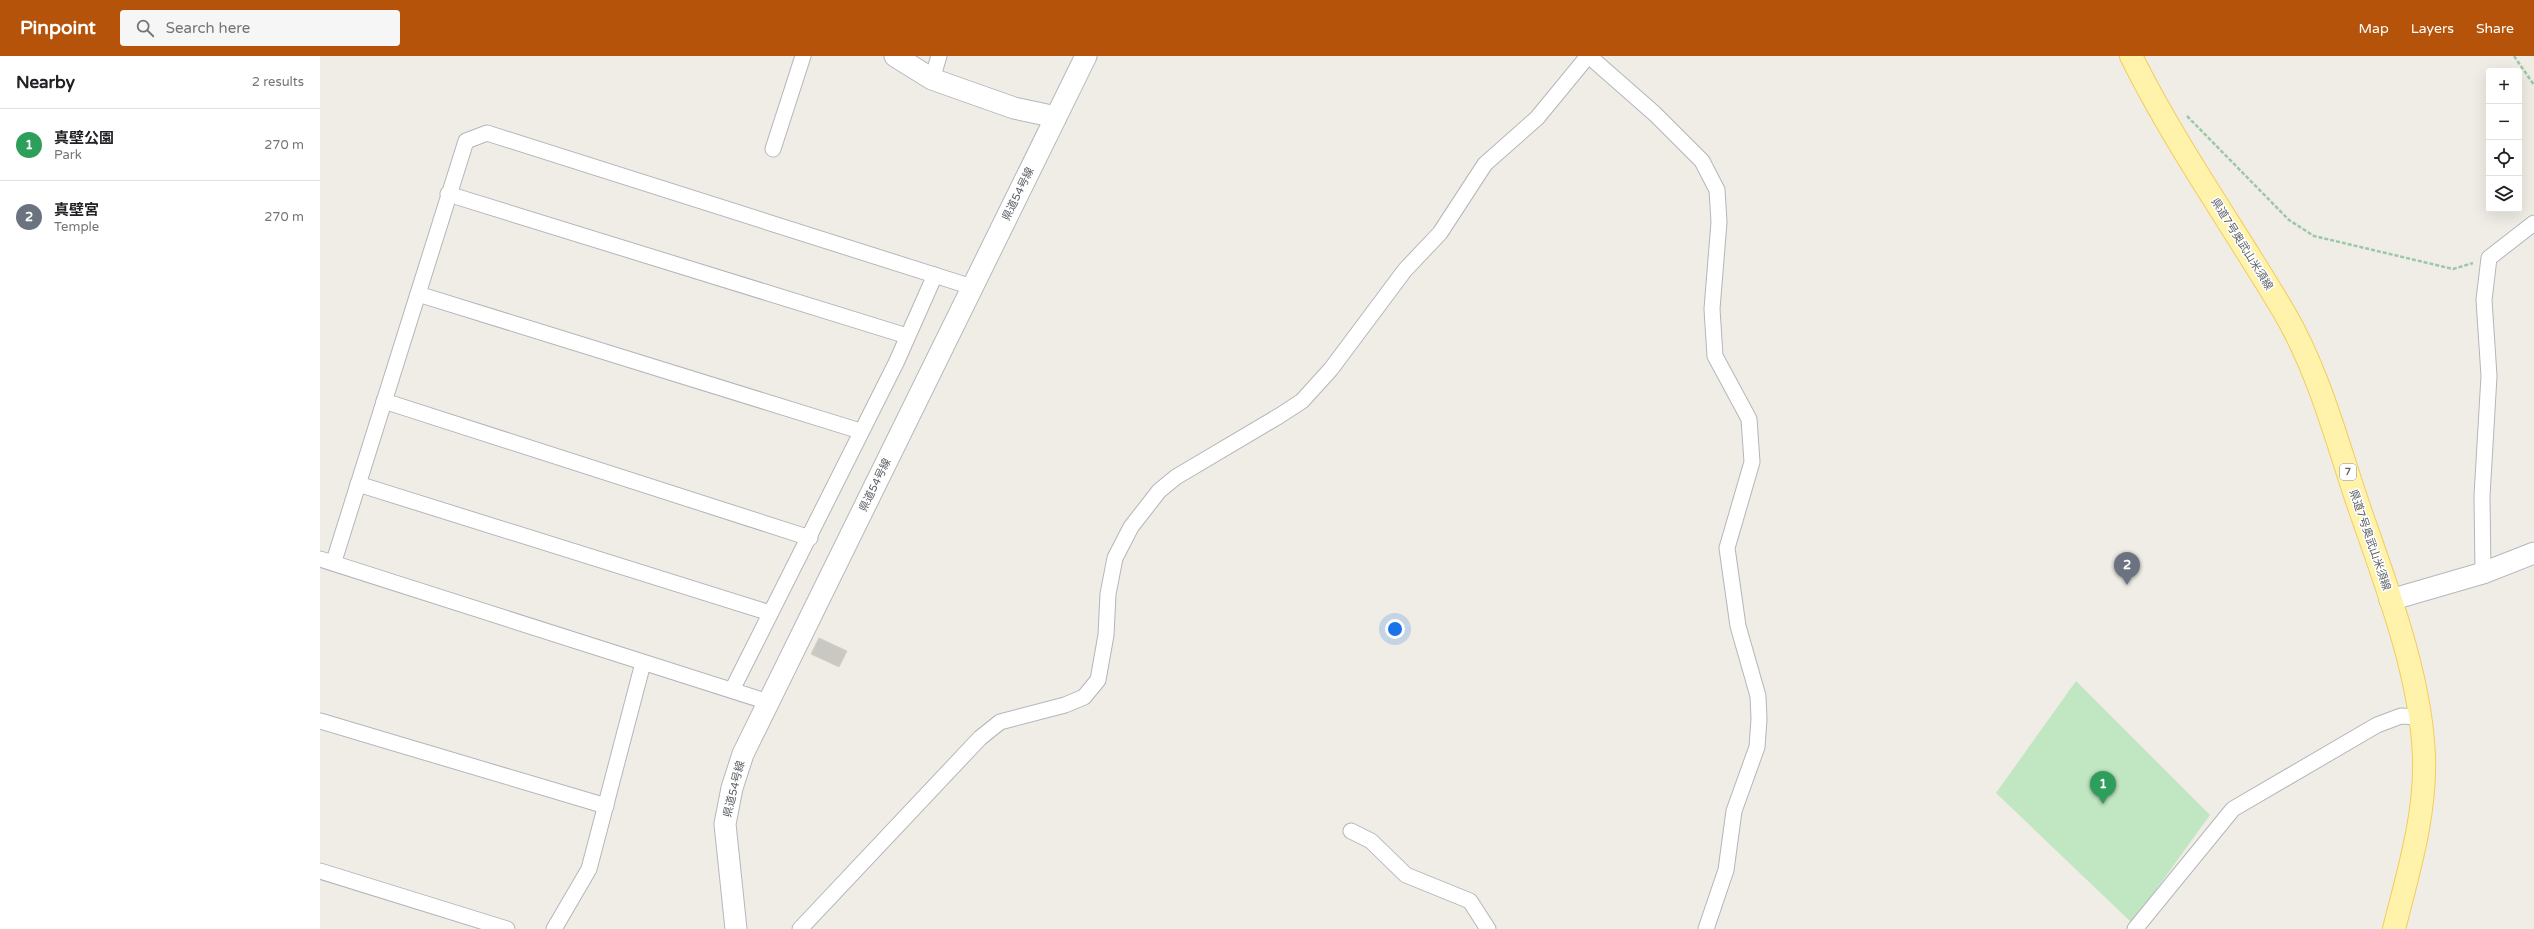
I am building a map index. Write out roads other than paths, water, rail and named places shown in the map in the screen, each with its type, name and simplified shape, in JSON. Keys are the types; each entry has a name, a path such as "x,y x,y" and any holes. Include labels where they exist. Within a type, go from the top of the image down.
{"main road":[{"path":"895,56 932,79 1014,108 1056,118"},
{"name":"県道54号線","path":"736,929 725,824 732,788 743,754 1086,56"},
{"name":"県道7号奥武山米須線","path":"2131,56 2156,108 2285,314 2305,355 2328,412 2390,600 2410,670 2419,718 2424,760 2419,820 2394,929"},
{"path":"2390,600 2483,573 2534,553"}],"street":[{"path":"773,149 803,56"},
{"path":"932,79 939,56"},
{"path":"800,929 980,738 1000,722 1065,705 1084,697 1098,680 1106,635 1108,594 1115,558 1130,527 1159,491 1176,477 1302,401 1331,369 1405,270 1440,233 1485,164 1537,118 1589,56 1655,114 1702,161 1716,190 1719,222 1712,308 1715,356 1749,419 1752,462 1727,548 1737,619 1758,696 1760,719 1756,747 1734,811 1726,870 1706,929"},
{"path":"768,702 327,560 358,484 448,194 466,141 487,133 972,287"},
{"path":"448,194 907,336"},
{"path":"2483,573 2482,496 2489,376 2484,300 2488,258 2534,223"},
{"path":"732,690 770,613 810,538 860,432 896,363 935,275"},
{"path":"418,294 860,432"},
{"path":"384,401 810,538"},
{"path":"358,484 770,613"},
{"path":"554,929 589,869 643,663"},
{"path":"2135,929 2233,809 2377,725 2401,716 2419,718"},
{"path":"320,721 606,806"},
{"path":"1350,831 1370,841 1406,875 1470,901 1488,929"},
{"path":"320,871 507,929"}],"place":[{"name":"真壁宮","path":"2127,585"},
{"name":"真壁公園","path":"2103,804"}]}
